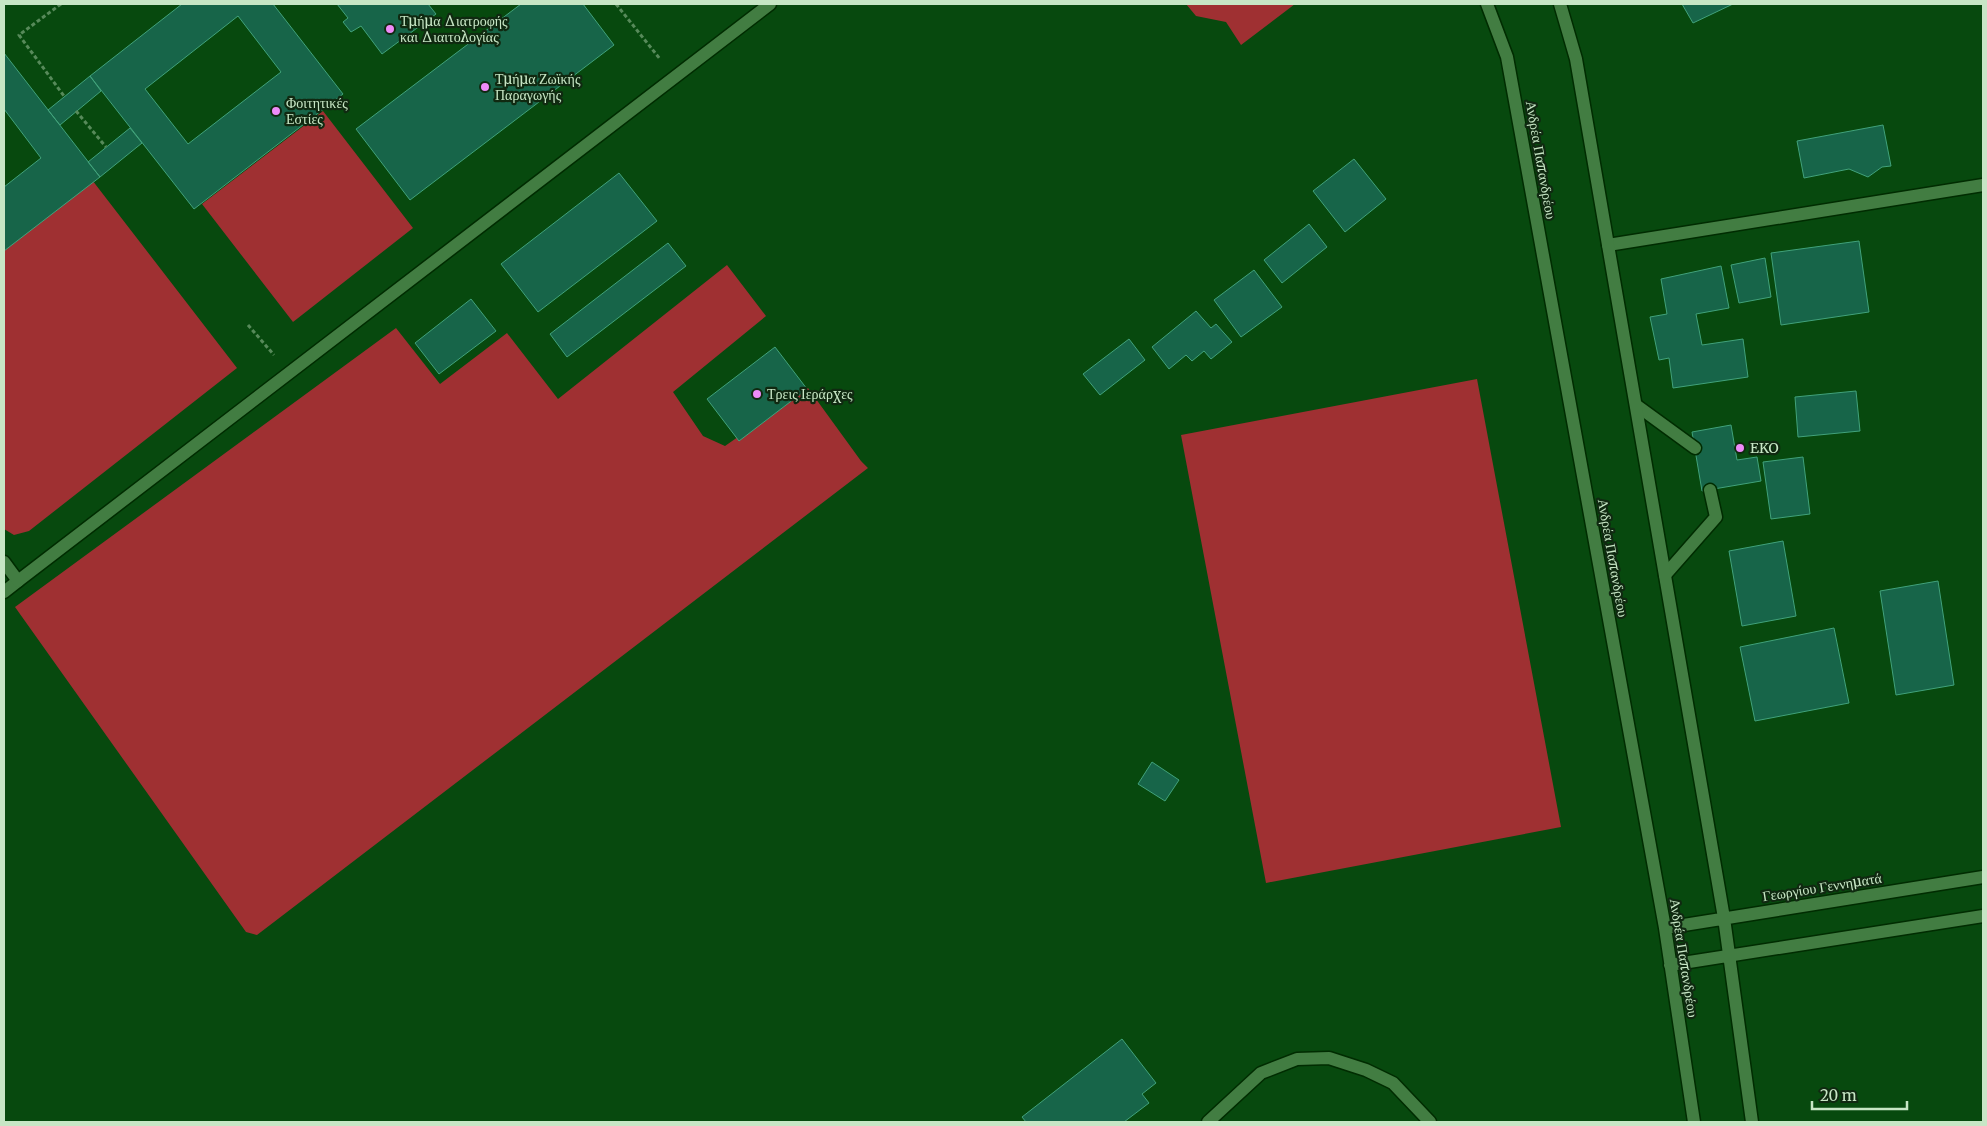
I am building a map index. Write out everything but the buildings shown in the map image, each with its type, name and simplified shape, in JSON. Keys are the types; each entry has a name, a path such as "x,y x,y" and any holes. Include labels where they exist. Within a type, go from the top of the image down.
{"street":[{"path":"4,592 770,4"},
{"name":"Ανδρέα Παπανδρέου","path":"1487,4 1507,57 1665,928 1694,1122"},
{"path":"1560,4 1576,60 1636,405 1724,918 1752,1122"},
{"path":"1608,245 1983,185"},
{"path":"1636,405 1695,448"},
{"path":"1665,575 1716,517 1710,490"},
{"path":"4,562 18,581"},
{"name":"Γεωργίου Γεννηματά","path":"1665,928 1983,877"},
{"path":"1670,965 1983,916"},
{"path":"1208,1122 1261,1073 1297,1059 1330,1058 1366,1070 1393,1083 1430,1122"}],"path":[{"path":"61,4 19,36 64,96"},
{"path":"616,4 674,78"},
{"path":"76,111 106,147"},
{"path":"248,325 289,373"}],"shaded area":[{"path":"1186,4 1295,4 1241,45 1226,22 1196,16"},
{"path":"323,111 413,228 293,322 202,204"},
{"path":"89,176 237,368 29,531 14,535 4,529 4,238"},
{"path":"727,265 766,316 673,392 703,436 725,446 808,388 868,468 257,935 246,932 15,607 396,328 440,384 507,333 558,399"},
{"path":"1477,379 1561,827 1266,883 1181,435"}],"place":[{"name":"Τμήμα Διατροφής και Διαιτολογίας","path":"390,29"},
{"name":"Τμήμα Ζωϊκής Παραγωγής","path":"485,87"},
{"name":"Φοιτητικές Εστίες","path":"276,111"},
{"name":"Τρεις Ιεράρχες","path":"757,394"},
{"name":"EKO","path":"1740,448"}]}
